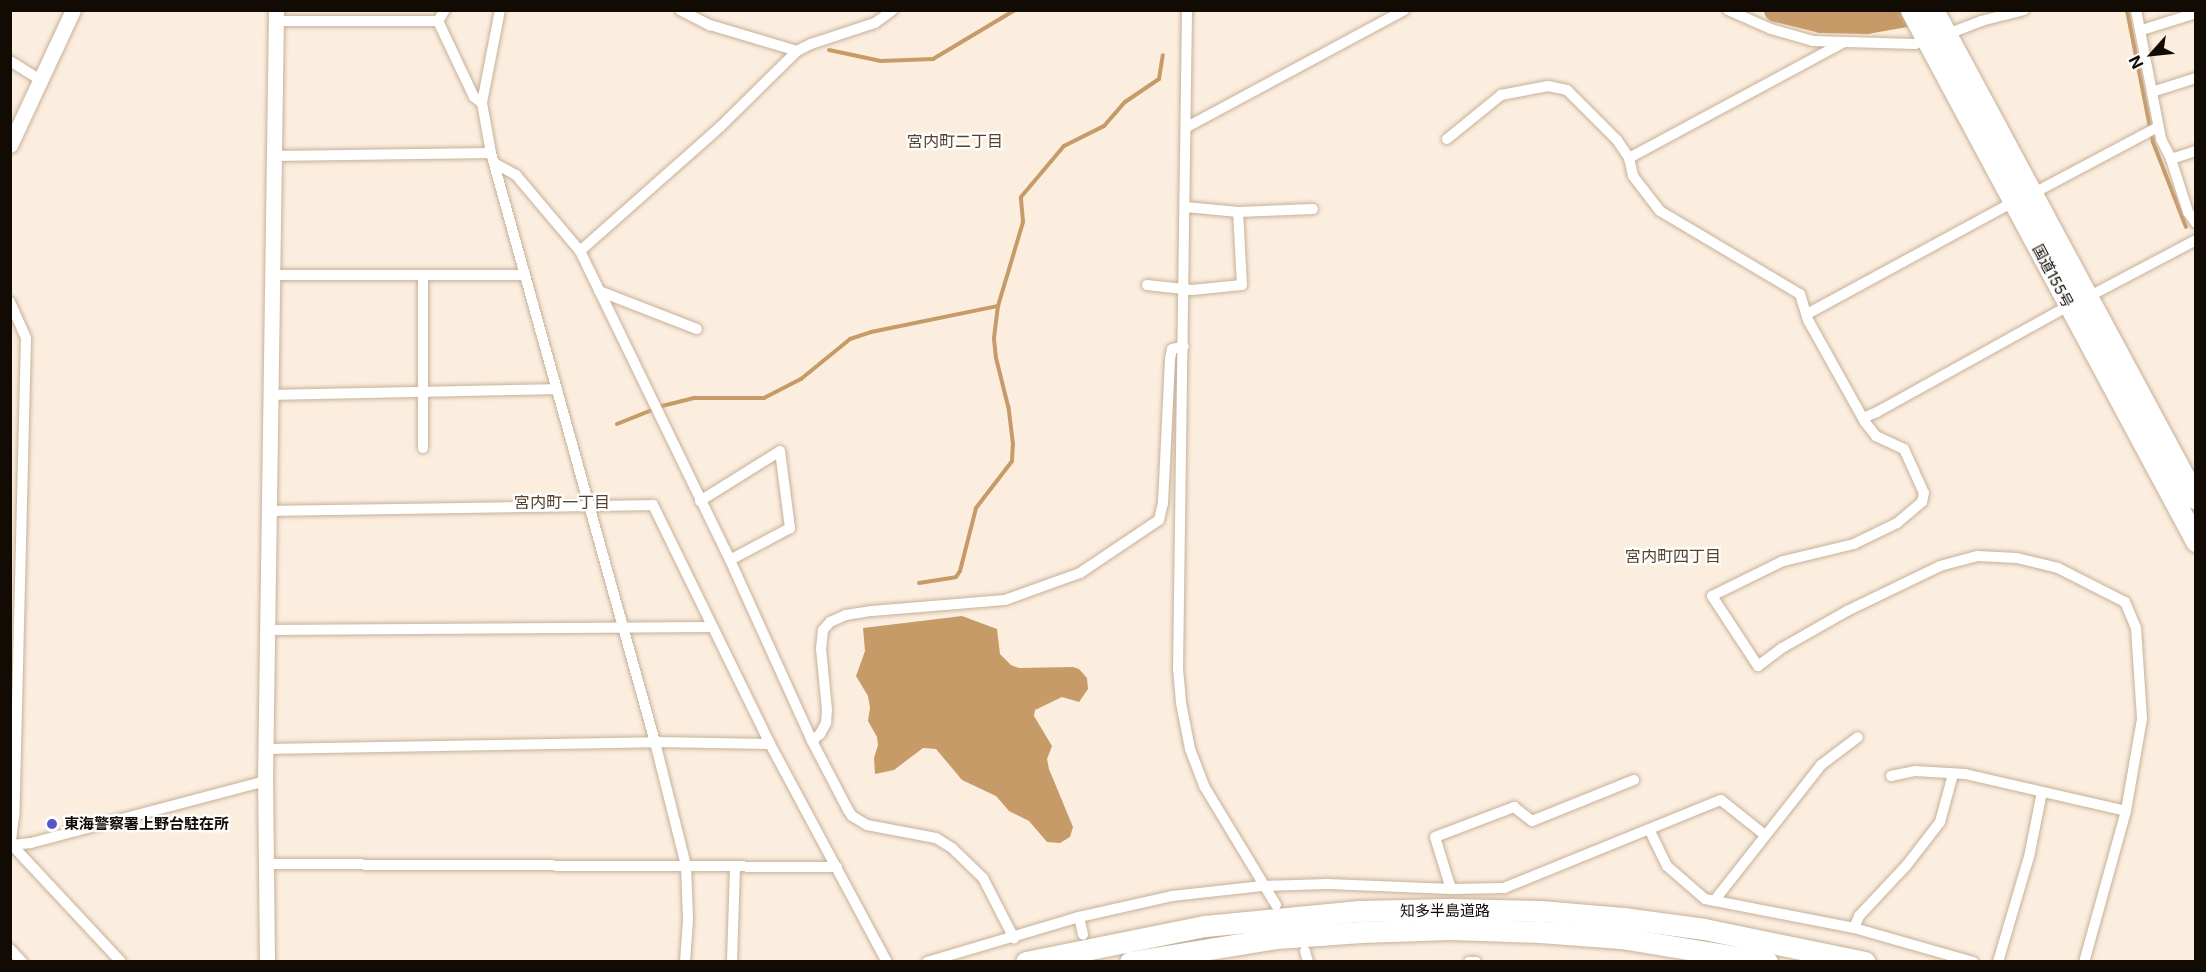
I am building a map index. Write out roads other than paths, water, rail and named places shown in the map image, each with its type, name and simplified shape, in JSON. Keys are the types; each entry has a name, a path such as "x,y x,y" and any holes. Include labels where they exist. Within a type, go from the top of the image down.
{"highway":[{"name":"国道155号","path":"1911,10 1934,29 2022,198 2068,306 2196,541"},
{"name":"国道155号","path":"2022,198 2088,297 2196,499"},
{"name":"知多半島道路","path":"1026,962 1217,925 1359,911 1448,909 1540,911 1623,918 1704,929 1865,962"},
{"name":"知多半島道路","path":"1130,962 1277,938 1450,929 1622,938 1767,962"}],"street":[{"path":"10,145 73,10"},
{"path":"438,21 445,10"},
{"path":"500,10 482,103 491,153 496,164 588,507 655,742 686,865 688,920 685,962"},
{"path":"680,10 710,25 797,51"},
{"path":"580,251 720,128 797,51 811,44 875,23 893,10"},
{"path":"1187,10 1185,289 1178,669 1181,703 1190,749 1204,786 1262,886 1276,905"},
{"path":"1187,127 1404,10"},
{"path":"1728,10 1790,35 1814,41 1915,44 1934,29 1981,21 2024,10"},
{"path":"2136,10 2142,30 2158,127 2195,221"},
{"path":"2142,30 2196,13"},
{"path":"267,961 266,749 276,16 438,21"},
{"path":"438,21 474,97 482,103"},
{"path":"1629,158 1842,43"},
{"path":"10,61 41,80"},
{"path":"2152,92 2196,78"},
{"path":"1447,139 1501,95 1529,88 1559,87 1567,90 1599,119 1629,158 1633,176 1660,211 1710,242 1794,288 1800,294 1808,320 1863,417 1876,436 1904,449 1924,493 1922,502 1897,523 1854,544 1796,556 1712,596 1758,666 1782,648 1847,611 1940,566 1978,556 2017,558 2065,571 2125,602 2136,628 2142,719 2126,811 2084,962"},
{"path":"1807,314 2158,127"},
{"path":"2171,159 2196,151"},
{"path":"274,156 491,153"},
{"path":"496,164 516,175 580,251 730,560 812,741 852,816 867,825 936,838 952,848 983,878 1014,938"},
{"path":"1186,207 1238,212 1313,209"},
{"path":"1147,285 1185,289 1242,285 1238,212"},
{"path":"2088,297 2196,240"},
{"path":"273,275 525,275"},
{"path":"423,275 423,448"},
{"path":"599,291 608,292 697,329"},
{"path":"10,302 21,322 26,338 11,847 121,962"},
{"path":"1863,417 1877,412 2068,306"},
{"path":"10,315 21,322"},
{"path":"812,741 820,734 826,723 822,637 823,630 830,622 846,615 872,611 1005,600 1080,573 1159,520 1163,503 1170,358 1172,349 1184,346"},
{"path":"272,395 557,389"},
{"path":"700,501 780,451 790,528 730,560"},
{"path":"270,511 653,505 770,744 887,962"},
{"path":"268,630 712,627"},
{"path":"1714,901 1821,765 1858,736"},
{"path":"266,749 655,742 770,744"},
{"path":"1892,776 1915,771 1965,774 2126,811"},
{"path":"1854,928 1859,916 1906,866 1940,822 1953,774"},
{"path":"1451,889 1435,837 1514,807 1532,821 1634,780"},
{"path":"11,847 266,781"},
{"path":"1998,962 2029,857 2042,792"},
{"path":"927,962 1079,917 1172,896 1262,886 1329,884 1451,889 1504,888 1721,800 1765,836"},
{"path":"1649,829 1667,866 1705,899 1854,928 1973,962"},
{"path":"266,864 837,867"},
{"path":"732,962 735,866"},
{"path":"1079,917 1083,935"},
{"path":"10,949 22,962"},
{"path":"1469,962 1476,962"}],"waterway":[{"path":"829,50 881,61 933,59 1015,10"},
{"path":"1776,10 1821,21 1867,22 1935,10"},
{"path":"2127,10 2153,142 2186,227"},
{"path":"919,583 956,577 960,571 976,508 1012,461 1013,444 1008,406 996,358 994,338 998,306 1023,222 1021,197 1064,146 1104,126 1125,102 1159,79 1163,55"},
{"path":"617,424 662,406 695,398 764,398 801,379 850,339 871,332 998,306"}],"place":[{"name":"東海警察署上野台駐在所","path":"52,824"}],"district":[{"name":"宮内町二丁目","path":"955,141"},
{"name":"宮内町一丁目","path":"562,502"},
{"name":"宮内町四丁目","path":"1673,556"}]}
